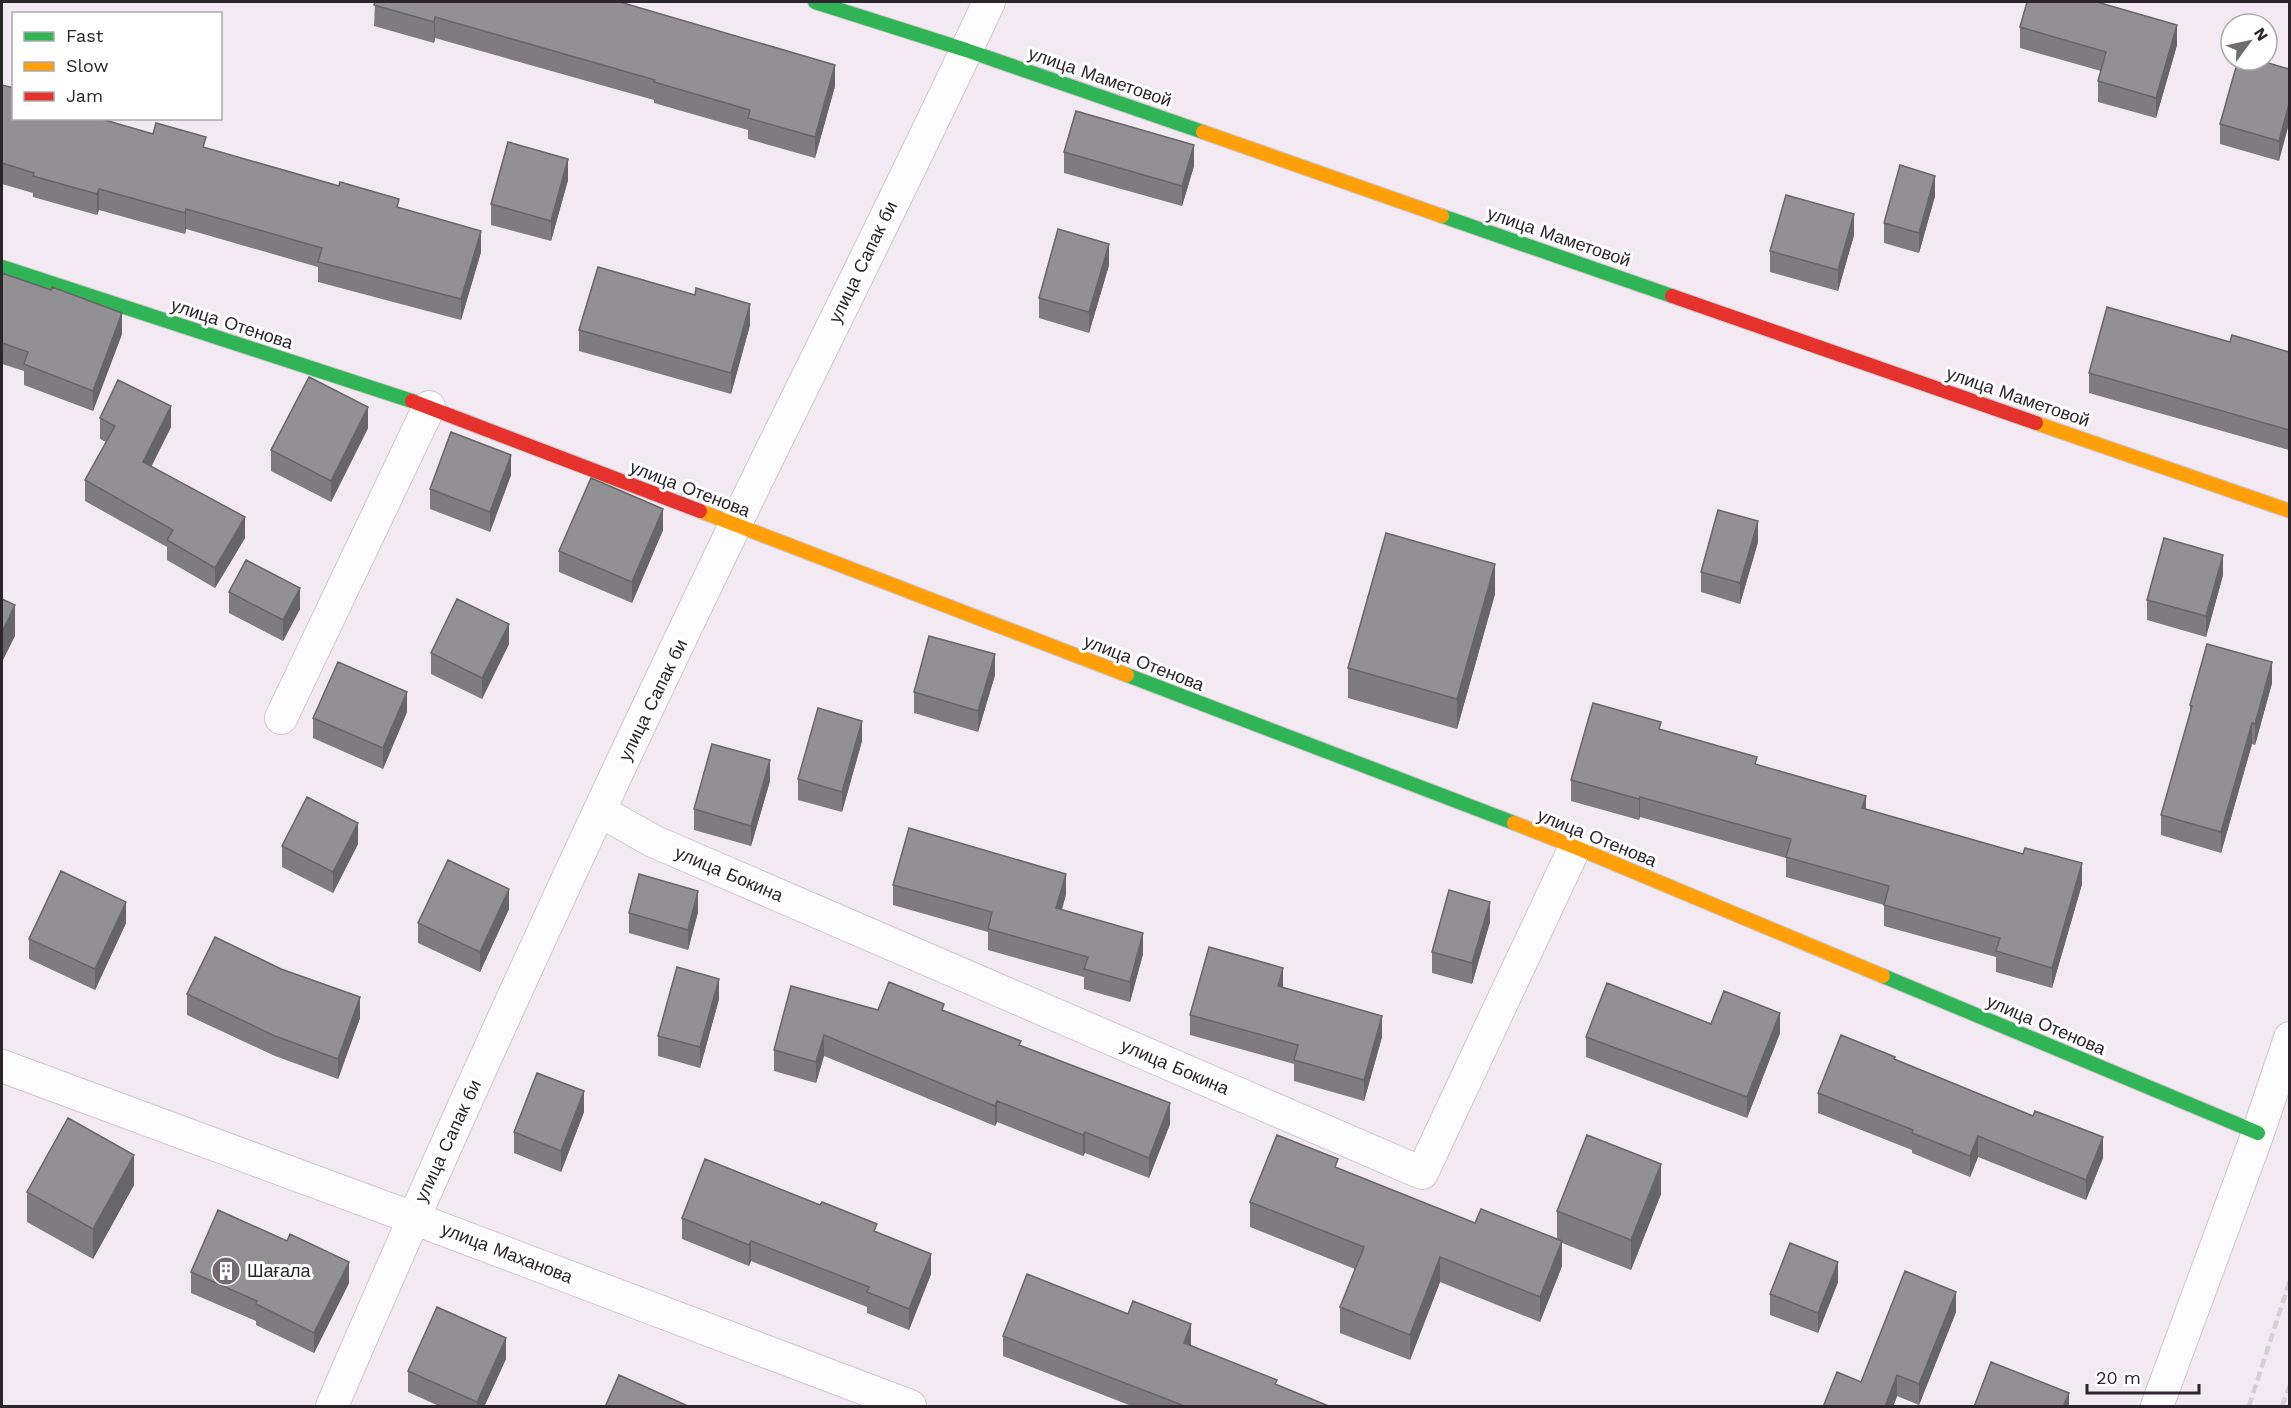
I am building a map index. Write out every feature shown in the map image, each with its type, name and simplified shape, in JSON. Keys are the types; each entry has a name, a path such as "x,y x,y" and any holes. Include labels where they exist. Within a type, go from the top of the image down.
{"street":[{"name":"улица Маметовой","path":"815,2 966,50 2289,511"},
{"name":"улица Сапак би","path":"332,1407 413,1218 600,811 735,526 989,2"},
{"name":"улица Отенова","path":"2,267 429,407 1575,847 2258,1132"},
{"path":"281,718 429,407"},
{"name":"улица Бокина","path":"600,811 653,841 1422,1173 1575,847"},
{"path":"2157,1407 2258,1132 2289,1038"},
{"name":"улица Маханова","path":"2,1066 413,1218 910,1407"}],"building":[{"path":"375,2 620,2 835,65 815,137 748,118 750,110 654,82 655,80 435,17 434,22 374,5"},
{"path":"2027,2 2097,2 2177,25 2156,98 2098,81 2106,52 2020,27"},
{"path":"2279,66 2289,69 2289,104 2279,141 2220,124 2235,72 2279,72"},
{"path":"2,85 12,88 12,120 105,120 153,134 156,123 206,137 203,147 339,186 340,182 399,199 397,207 481,231 461,299 318,262 322,248 186,209 185,213 99,189 97,194 33,176 34,173 2,163"},
{"path":"1076,111 1194,145 1182,186 1064,152"},
{"path":"508,142 568,159 551,221 491,204"},
{"path":"1900,165 1935,176 1919,233 1884,223"},
{"path":"1786,195 1854,214 1838,270 1770,251"},
{"path":"1058,229 1109,244 1089,312 1039,298"},
{"path":"598,267 695,295 696,288 750,304 731,373 579,330"},
{"path":"2,273 51,290 52,287 122,313 93,391 24,364 28,352 2,343"},
{"path":"2107,307 2230,342 2232,335 2289,352 2289,430 2089,373"},
{"path":"309,377 368,407 331,481 271,450"},
{"path":"118,380 171,406 143,462 245,517 215,568 167,540 173,530 85,480 115,426 100,418"},
{"path":"451,432 511,455 490,512 430,489"},
{"path":"591,478 663,509 632,582 559,551"},
{"path":"1718,510 1758,521 1740,583 1701,572"},
{"path":"1386,533 1495,564 1457,699 1348,668"},
{"path":"2164,538 2223,555 2206,616 2147,600"},
{"path":"246,560 300,588 283,620 229,592"},
{"path":"2,599 15,605 2,632"},
{"path":"457,599 509,624 482,678 431,653"},
{"path":"929,636 995,654 978,711 914,692"},
{"path":"2207,644 2272,662 2221,832 2161,815"},
{"path":"338,662 407,692 383,748 313,718"},
{"path":"1593,703 1661,722 1659,729 1757,757 1755,764 1866,796 1862,808 2023,854 2025,848 2082,863 2052,968 1996,951 2000,938 1884,905 1889,886 1786,857 1791,839 1571,780"},
{"path":"818,708 862,721 842,792 798,779"},
{"path":"712,744 770,760 751,826 694,809"},
{"path":"307,797 358,823 333,872 282,846"},
{"path":"909,828 1066,874 1056,908 1143,933 1130,982 1084,969 1088,957 988,929 992,912 893,885"},
{"path":"448,860 509,889 480,952 418,923"},
{"path":"61,871 126,902 95,969 29,939"},
{"path":"639,874 698,891 688,930 629,913"},
{"path":"1449,890 1490,902 1472,963 1432,952"},
{"path":"215,937 281,969 360,997 338,1059 275,1036 187,994"},
{"path":"1209,947 1283,968 1278,986 1382,1016 1364,1080 1294,1060 1298,1045 1190,1015"},
{"path":"677,967 719,979 700,1047 658,1036"},
{"path":"889,982 944,1004 942,1010 1021,1041 1019,1045 1170,1103 1149,1158 1085,1132 1083,1135 997,1101 995,1106 824,1035 816,1062 774,1050 791,986 878,1010"},
{"path":"1607,983 1711,1024 1724,991 1780,1013 1747,1097 1586,1037"},
{"path":"1841,1035 2033,1116 2035,1111 2103,1137 2086,1180 1978,1136 1970,1156 1912,1133 1913,1130 1818,1093"},
{"path":"537,1073 584,1091 561,1151 514,1132"},
{"path":"68,1118 134,1155 93,1229 27,1192"},
{"path":"1277,1135 1338,1159 1335,1167 1475,1223 1481,1209 1562,1241 1540,1297 1440,1257 1410,1335 1340,1307 1364,1247 1250,1202"},
{"path":"1587,1135 1661,1164 1631,1240 1557,1211"},
{"path":"705,1159 820,1205 822,1202 877,1224 874,1231 931,1254 909,1309 867,1292 869,1287 751,1241 749,1245 682,1218"},
{"path":"218,1210 287,1241 290,1234 349,1262 314,1333 256,1304 257,1301 191,1272"},
{"path":"1790,1243 1838,1262 1818,1313 1770,1294"},
{"path":"1905,1271 1956,1292 1919,1384 1897,1375 1885,1407 1823,1407 1837,1372 1861,1382"},
{"path":"1027,1274 1128,1314 1133,1301 1191,1324 1184,1343 1277,1380 1275,1384 1331,1407 1187,1407 1003,1336"},
{"path":"437,1307 506,1338 477,1402 408,1371"},
{"path":"1991,1362 2069,1393 2063,1407 1974,1407"},
{"path":"619,1375 690,1407 605,1407"}],"railway":[{"path":"2249,1406 2290,1280"},
{"path":"2282,1406 2290,1385"}],"traffic: fast":[{"path":"815,2 966,50 1203,132"},
{"path":"1442,216 1672,296"},
{"path":"2,267 412,401"},
{"path":"1127,675 1514,823"},
{"path":"1883,976 2258,1133"}],"traffic: slow":[{"path":"1203,132 1442,216"},
{"path":"2036,423 2290,511"},
{"path":"700,511 1127,675"},
{"path":"1514,823 1883,976"}],"traffic: jam":[{"path":"1672,296 2036,423"},
{"path":"412,401 700,511"}],"place":[{"name":"Шағала","path":"226,1271"}]}
